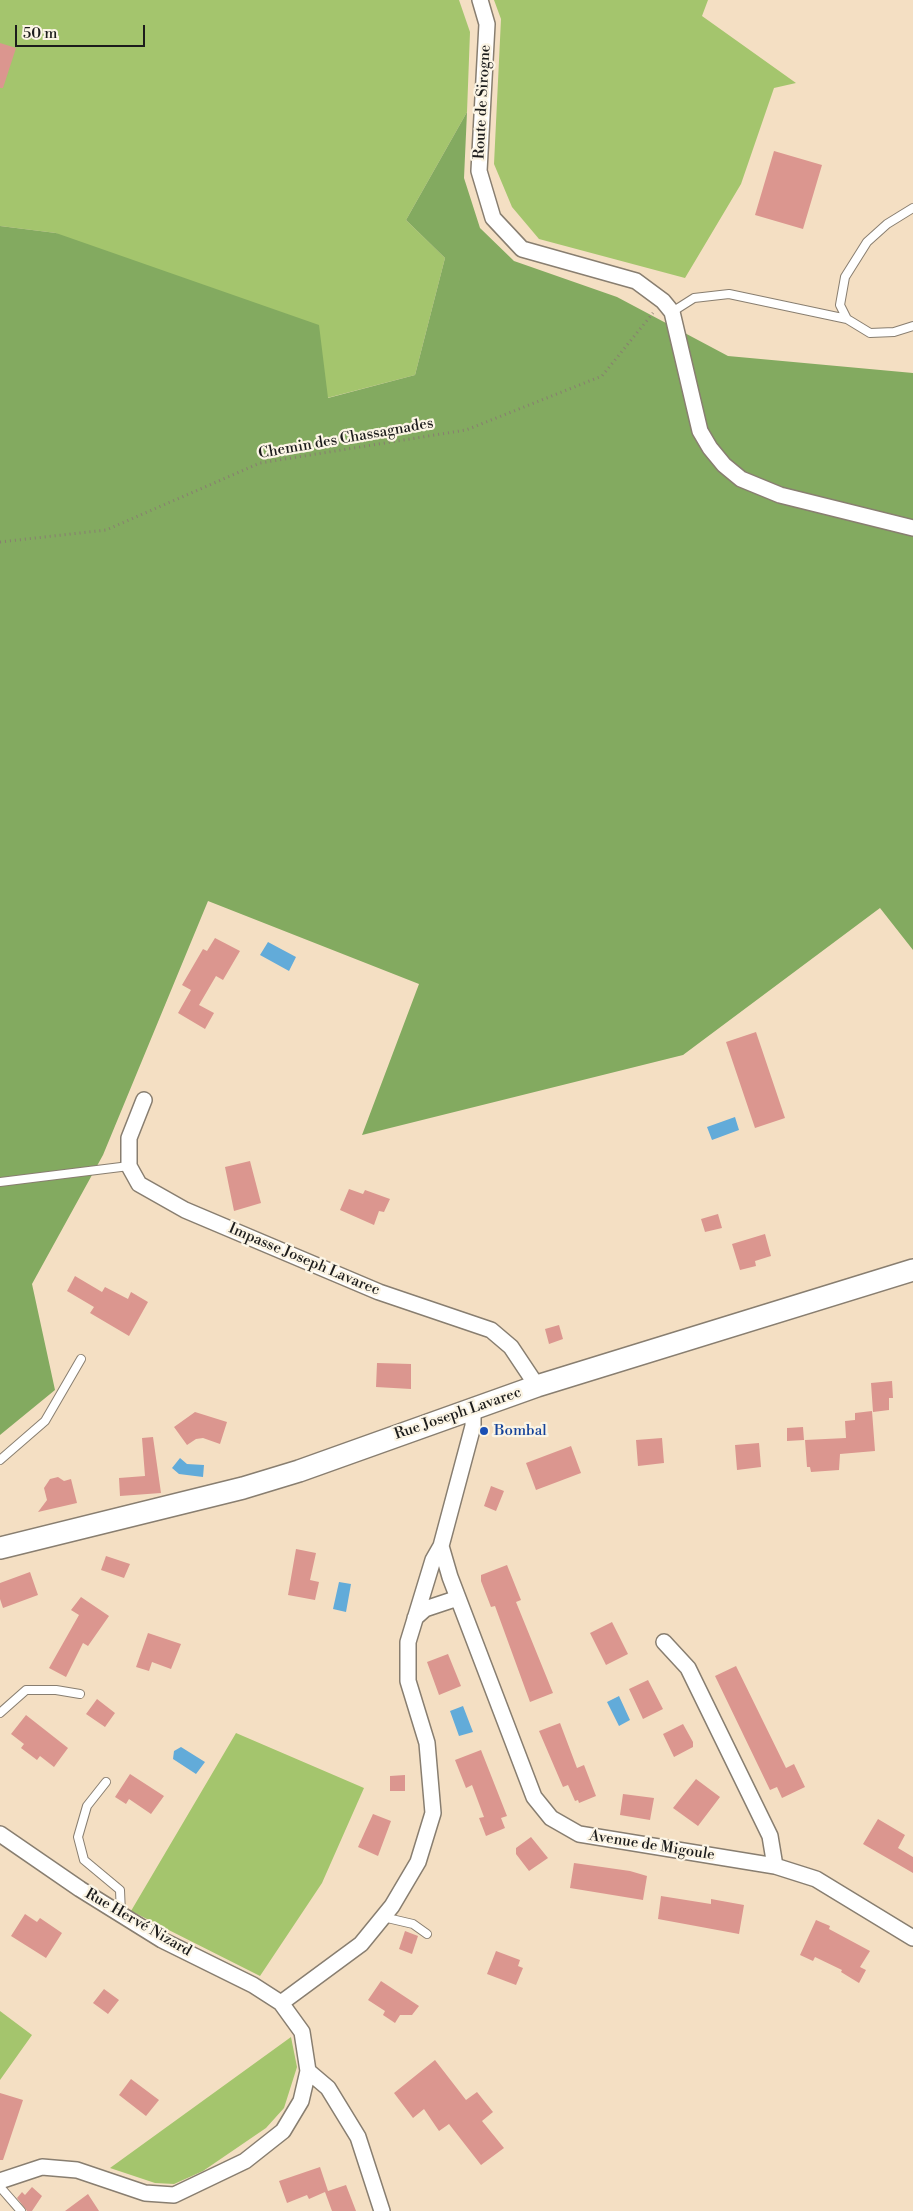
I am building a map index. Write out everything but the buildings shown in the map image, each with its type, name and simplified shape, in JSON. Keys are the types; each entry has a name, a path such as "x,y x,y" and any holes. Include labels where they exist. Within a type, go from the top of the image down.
{"street":[{"name":"Route de Sirogne","path":"480,0 487,24 479,171 493,218 522,249 636,281 668,307"},
{"path":"668,307 700,431 710,448 724,465 741,479 761,489 913,528"},
{"path":"129,1166 129,1138 144,1100"},
{"name":"Impasse Joseph Lavarec","path":"129,1166 139,1184 185,1210 379,1292 491,1330 511,1347 536,1386"},
{"name":"Rue Joseph Lavarec","path":"0,1548 243,1488 299,1471 473,1407 536,1386 913,1270"},
{"path":"0,2181 42,2167 77,2170 145,2192 174,2195 245,2161 283,2131 301,2100 308,2071 302,2032 281,2003 361,1944 383,1917 418,1862 433,1814 427,1743 408,1681 408,1642 433,1560 441,1546 473,1426 473,1407"},
{"name":"Avenue de Migoule","path":"441,1546 458,1598 534,1797 551,1818 579,1834 775,1866 816,1879 913,1938"},
{"path":"415,1618 425,1609 458,1598"},
{"path":"664,1642 688,1668 770,1836 775,1866"},
{"name":"Rue Hervé Nizard","path":"0,1834 162,1940 253,1985 281,2003"},
{"path":"308,2071 328,2088 358,2137 382,2211"}],"lane":[{"path":"847,319 840,305 841,291 845,276 855,259 867,242 887,224 913,208"},
{"path":"668,307 694,298 729,294 847,319 870,333 894,332 913,326"},
{"path":"0,1182 129,1166"},
{"path":"0,1460 44,1421 81,1359"},
{"path":"0,1712 26,1690 56,1690 80,1694"},
{"path":"106,1782 87,1806 78,1837 84,1860 120,1890 121,1914"},
{"path":"383,1917 413,1924 427,1934"},
{"path":"0,2187 21,2211"}],"path":[{"name":"Chemin des Chassagnades","path":"0,542 106,530 260,463 466,430 602,376 668,307"}],"green space":[{"path":"0,0 459,0 470,32 467,112 406,220 445,258 415,375 327,398 56,233 0,226"},
{"path":"494,0 708,0 702,16 796,83 774,88 741,184 685,278 539,239 512,207 494,164 501,19"},
{"path":"467,112 464,178 480,228 514,261 617,297 728,356 913,373 913,950 880,908 683,1055 362,1135 419,984 208,901 103,1155 32,1284 55,1390 0,1435 0,226 56,233 319,325 328,398 415,375 445,258 406,220"},
{"path":"236,1733 364,1788 322,1883 260,1976 131,1911"},
{"path":"0,2011 32,2035 0,2080"},
{"path":"291,2037 297,2067 284,2108 266,2128 203,2171 174,2184 155,2183 110,2168"}],"water":[{"path":"268,942 296,957 289,971 260,955"},
{"path":"735,1117 739,1130 712,1140 707,1127"},
{"path":"180,1458 187,1464 204,1465 203,1477 179,1474 172,1468"},
{"path":"339,1582 351,1584 346,1612 333,1609"},
{"path":"619,1696 630,1720 619,1726 607,1702"},
{"path":"463,1706 473,1732 459,1736 450,1711"},
{"path":"181,1747 205,1762 196,1774 173,1759 174,1751"}],"place":[{"name":"Bombal","path":"484,1431"}]}
